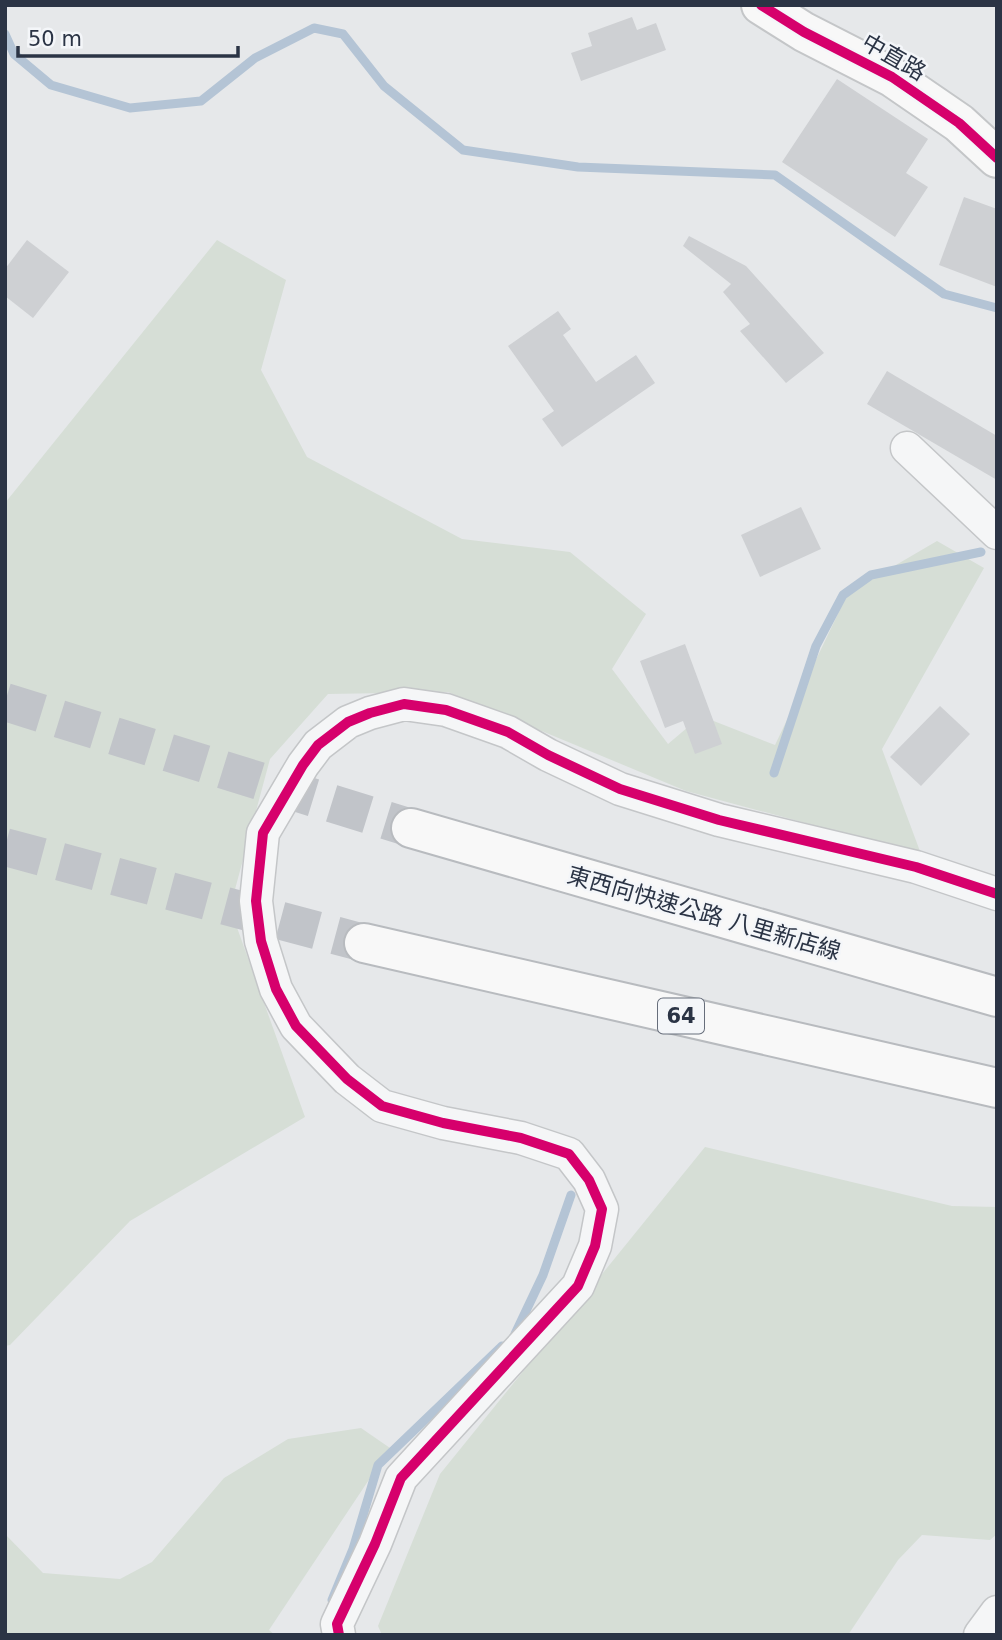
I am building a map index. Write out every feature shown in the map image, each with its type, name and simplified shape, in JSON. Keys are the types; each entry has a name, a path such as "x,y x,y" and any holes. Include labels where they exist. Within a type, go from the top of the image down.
{"main road":[{"name":"中直路","path":"761,5 804,32 892,77 959,123 997,158"},
{"name":"東西向快速公路 八里新店線","path":"411,828 997,997"},
{"name":"64","path":"364,943 997,1088"}],"street":[{"path":"907,448 997,533"},
{"path":"339,1635 338,1624 375,1544 401,1478 578,1286 595,1246 602,1209 589,1180 569,1154 521,1138 443,1123 382,1106 347,1079 296,1026 276,989 261,941 256,901 263,834 297,774 318,745 348,722 370,713 404,704 446,710 508,732 620,789 719,820 916,867 997,894"},
{"path":"981,1635 997,1612"}],"shaded area":[{"path":"217,240 286,280 261,370 307,457 462,539 570,552 646,614 612,669 668,744 701,716 775,745 848,593 937,541 984,568 882,749 921,854 686,791 448,692 328,694 270,759 230,908 305,1117 130,1221 10,1345 5,1346 5,503"},
{"path":"705,1147 952,1206 997,1207 997,1534 990,1540 922,1535 898,1560 848,1635 382,1635 378,1626 440,1474"},
{"path":"361,1428 390,1448 269,1630 275,1635 5,1635 5,1534 43,1573 120,1579 152,1562 224,1478 288,1439"}],"building":[{"path":"632,17 637,30 656,23 666,50 581,81 571,53 592,46 588,33"},
{"path":"837,79 928,139 906,173 928,187 895,237 782,162"},
{"path":"964,197 997,209 997,287 939,265"},
{"path":"689,236 746,266 824,353 786,383 740,331 750,324 723,292 731,284 683,246"},
{"path":"27,240 69,272 33,318 5,296 5,269"},
{"path":"558,311 571,329 563,335 596,382 636,355 655,383 562,447 542,419 554,411 508,346"},
{"path":"887,371 997,436 997,480 867,404"},
{"path":"801,507 821,549 760,577 741,535"},
{"path":"685,644 722,744 695,754 683,721 665,728 640,661"},
{"path":"940,706 970,734 921,786 890,757"}],"waterway":[{"path":"5,34 14,54 51,85 130,108 201,101 255,58 314,28 343,34 384,86 463,150 578,167 775,175 944,294 997,308"},
{"path":"774,773 816,646 843,595 871,575 981,552"},
{"path":"515,1334 543,1275 571,1195"},
{"path":"332,1600 353,1549 378,1465 502,1346"}],"tunnel":[{"path":"5,702 411,828"},
{"path":"5,847 364,943"}],"cycle path":[{"path":"761,5 804,32 892,77 959,123 997,158"},
{"path":"339,1635 337,1624 375,1544 401,1478 578,1286 595,1246 602,1209 589,1180 569,1154 521,1138 443,1123 382,1106 347,1079 296,1026 276,989 261,941 256,901 263,833 303,765 318,745 348,722 370,713 404,704 446,710 508,732 548,755 620,789 719,820 916,867 997,894"}]}
